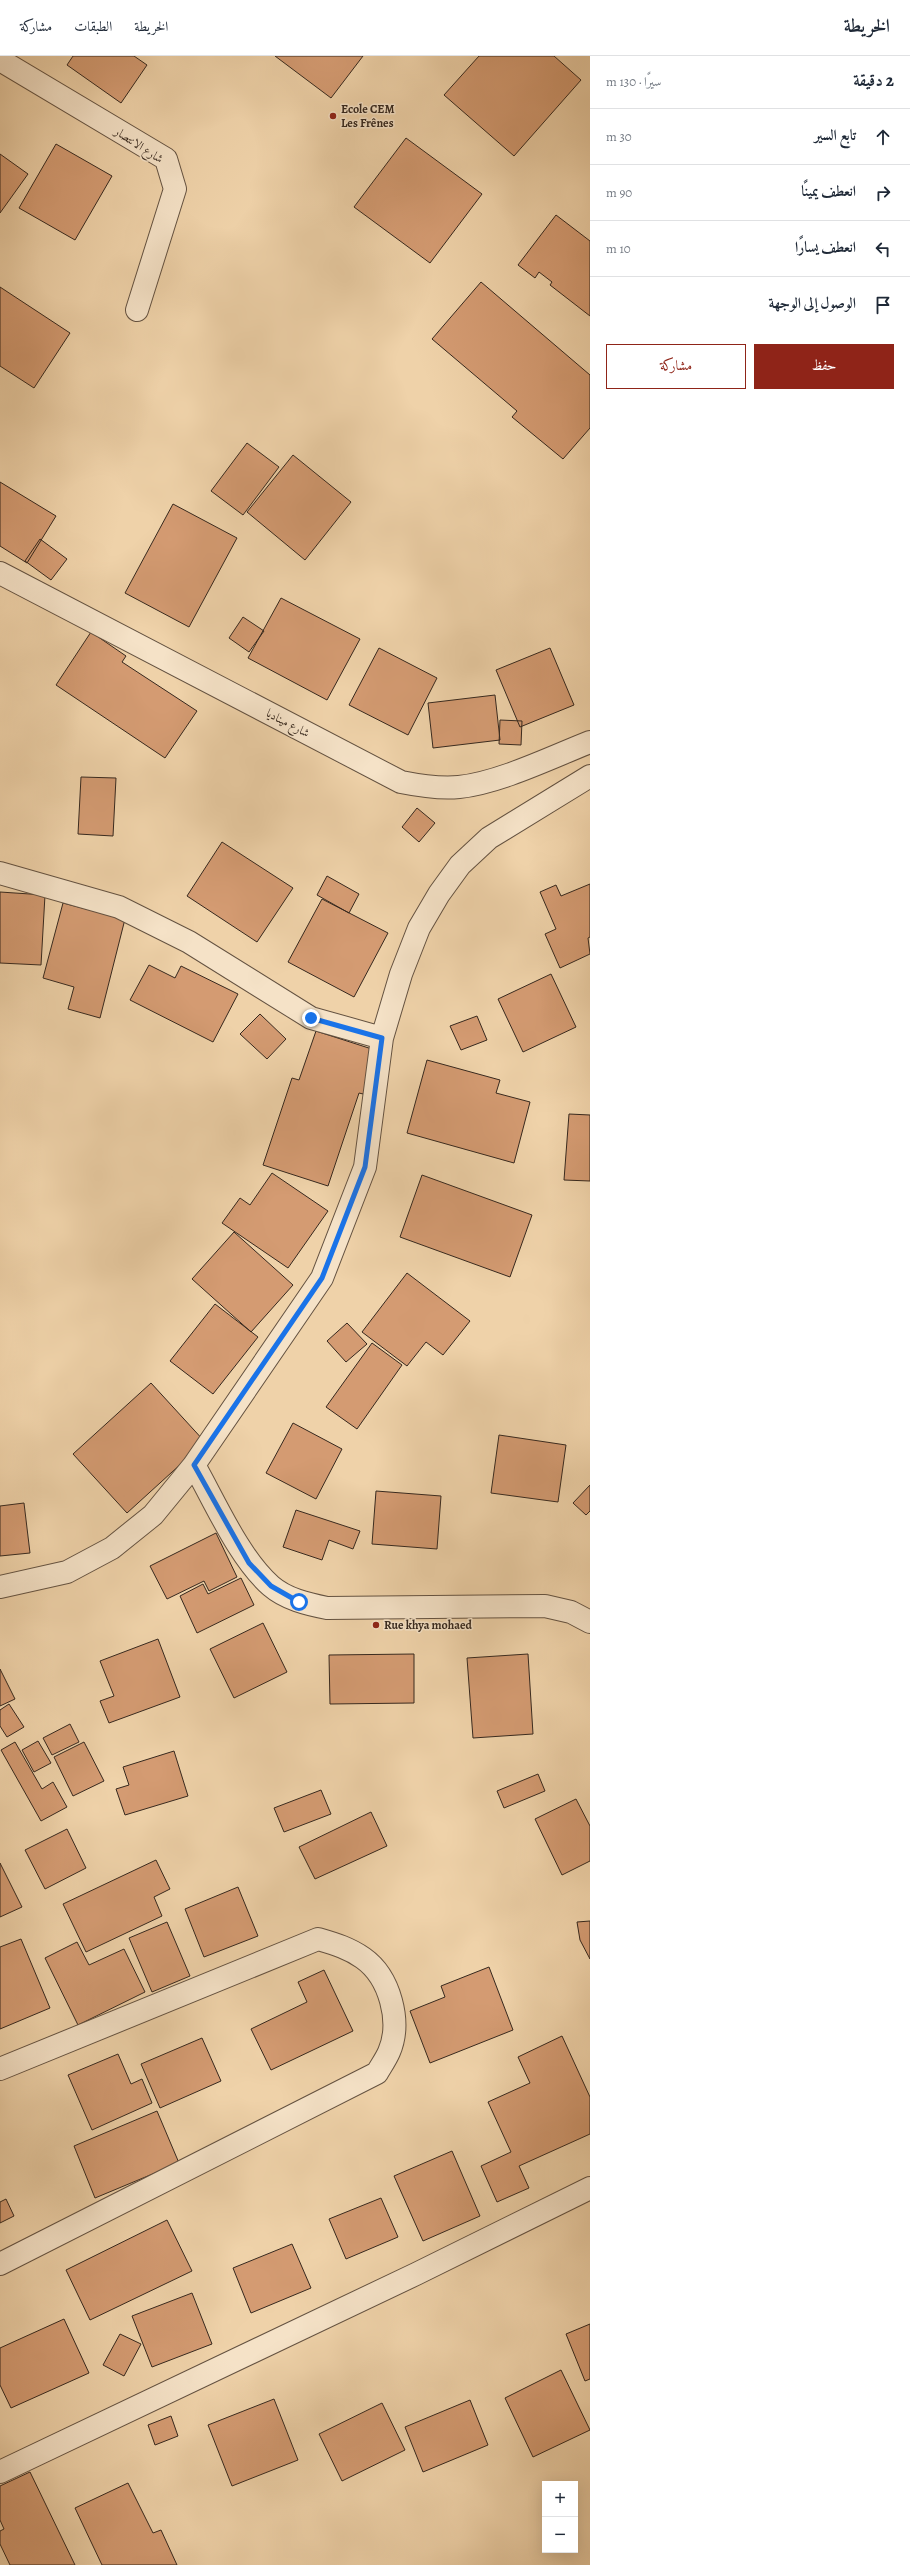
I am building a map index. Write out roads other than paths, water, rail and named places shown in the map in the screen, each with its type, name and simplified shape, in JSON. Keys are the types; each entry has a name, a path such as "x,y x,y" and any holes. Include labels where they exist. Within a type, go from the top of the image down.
{"street":[{"name":"شارع الانتصار","path":"0,60 166,159 175,189 137,310"},
{"name":"شارع ميناديا","path":"0,573 401,782 430,787 460,787 489,780 590,742"},
{"path":"0,1588 67,1572 112,1548 153,1515 194,1465 322,1278 365,1167 382,1038 401,974 420,928 439,894 460,865 489,838 590,776"},
{"path":"0,873 119,907 189,942 311,1018 382,1038"},
{"path":"194,1465 249,1563 271,1586 299,1602 327,1608 545,1606 571,1612 590,1622"},
{"path":"0,2069 318,1940 343,1946 364,1958 382,1978 392,2001 394,2026 389,2051 377,2073 0,2264"},
{"path":"0,2472 416,2274 590,2188"}],"place":[{"name":"Ecole CEM Les Frênes","path":"333,116"},
{"name":"Rue khya mohaed","path":"376,1625"}]}
